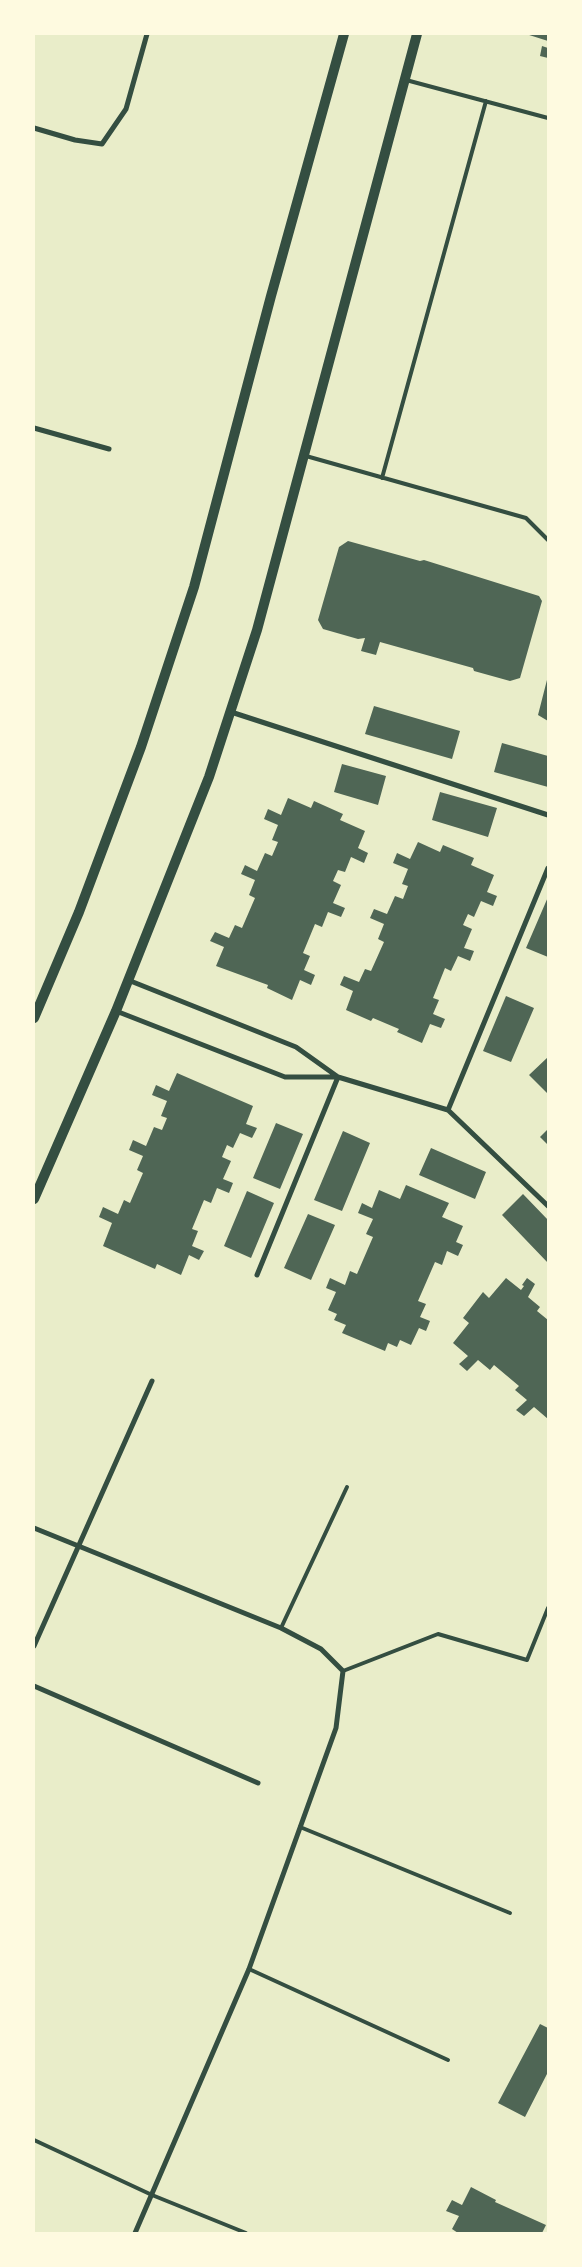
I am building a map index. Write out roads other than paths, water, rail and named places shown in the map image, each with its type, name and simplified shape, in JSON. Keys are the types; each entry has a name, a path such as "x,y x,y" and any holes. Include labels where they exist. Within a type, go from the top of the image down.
{"main road":[{"path":"34,1018 79,912 137,756 194,587 271,296 344,34"},
{"path":"34,1199 116,1011 209,777 257,630 417,34"}],"street":[{"path":"34,128 102,144 126,109 147,34"},
{"path":"34,428 109,449"},
{"path":"230,712 548,815"},
{"path":"448,1110 548,868"},
{"path":"128,980 296,1047 338,1077"},
{"path":"116,1011 286,1077 338,1077 448,1110 548,1206"},
{"path":"258,1275 338,1077"},
{"path":"34,1646 152,1381"},
{"path":"34,1528 281,1628 321,1649 343,1671 336,1728 250,1969 135,2233"},
{"path":"34,1686 258,1783"}],"lane":[{"path":"405,79 548,118"},
{"path":"382,478 486,101"},
{"path":"304,456 526,518 548,540"},
{"path":"281,1628 347,1487"},
{"path":"343,1671 438,1634 527,1660 548,1608"},
{"path":"300,1827 510,1912"},
{"path":"250,1969 448,2060"},
{"path":"34,2140 152,2195 246,2233"}]}
